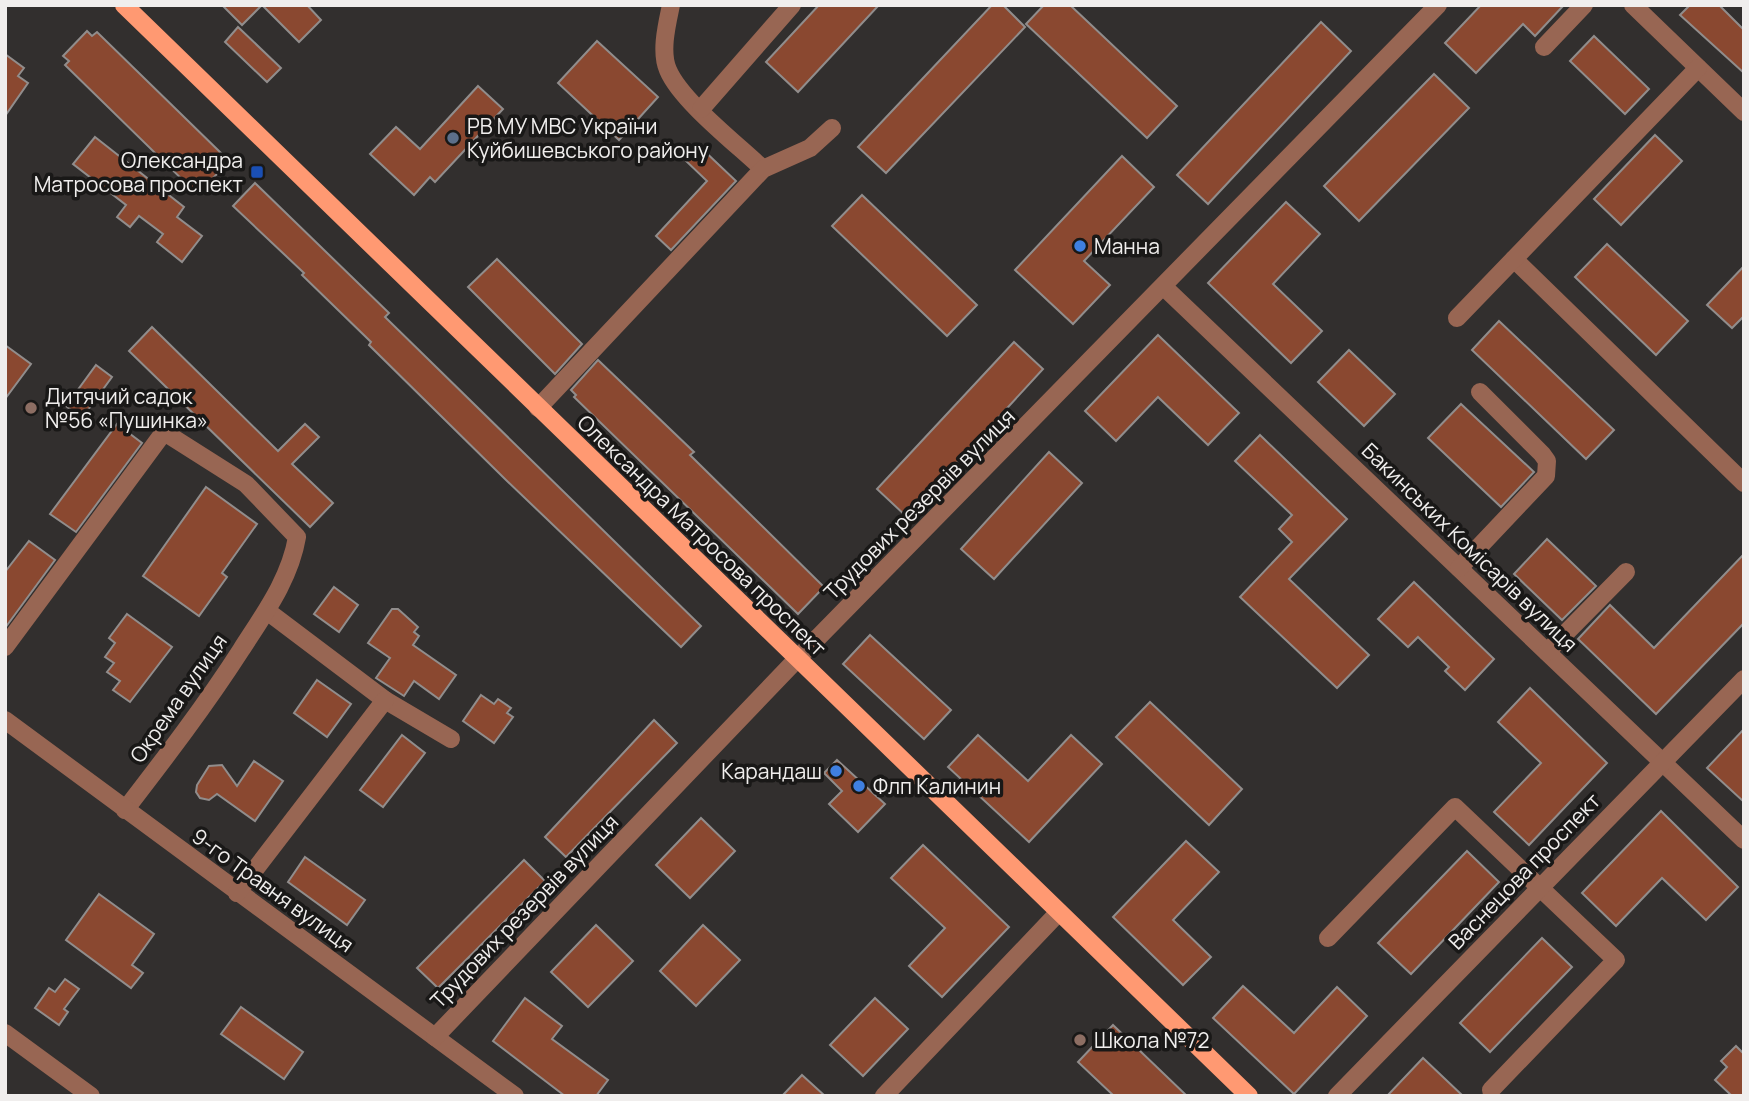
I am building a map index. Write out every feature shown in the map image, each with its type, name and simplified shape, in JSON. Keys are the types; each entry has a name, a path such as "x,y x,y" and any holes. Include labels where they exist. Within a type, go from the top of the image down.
{"main road":[{"name":"Олександра Матросова проспект","path":"124,5 1249,1096"}],"street":[{"path":"671,5 665,54 667,69 676,84 763,169"},
{"path":"701,109 792,5"},
{"name":"Трудових резервів вулиця","path":"435,1037 797,659 1438,5"},
{"path":"1545,47 1584,5"},
{"path":"1633,5 1744,112"},
{"path":"1457,318 1698,68"},
{"path":"538,408 763,169 810,148 832,128"},
{"path":"1514,259 1744,483"},
{"name":"Бакинських Комісарів вулиця","path":"1164,287 1744,840"},
{"path":"1459,568 1546,476 1548,468 1542,454 1480,392"},
{"name":"Окрема вулиця","path":"5,648 164,432 246,484 297,537 293,562 267,611 200,713 125,810"},
{"path":"1547,652 1626,572"},
{"path":"267,611 385,701 451,739"},
{"name":"Васнецова проспект","path":"1337,1096 1744,679"},
{"path":"237,892 385,701"},
{"name":"9-го Травня вулиця","path":"5,720 514,1096"},
{"path":"1328,938 1455,807 1616,960 1491,1090"},
{"path":"884,1096 1059,912"},
{"path":"5,1033 91,1096"}],"building":[{"path":"222,5 262,5 242,25"},
{"path":"262,5 307,5 321,20 299,42"},
{"path":"819,5 879,5 798,92 766,62"},
{"path":"992,5 1003,5 1025,27 886,173 858,147"},
{"path":"1044,5 1070,5 1177,106 1147,138 1026,24"},
{"path":"1481,5 1564,5 1535,36 1523,24 1476,73 1445,43"},
{"path":"1690,5 1719,5 1744,30 1744,73 1680,15"},
{"path":"1321,22 1351,51 1208,204 1177,175"},
{"path":"238,27 281,68 267,82 225,42"},
{"path":"87,31 92,36 97,32 223,155 218,159 225,166 201,190 199,188 196,193 65,65 69,61 63,56"},
{"path":"1594,36 1649,89 1625,114 1570,61"},
{"path":"597,41 658,97 619,140 558,83"},
{"path":"5,54 24,68 18,76 28,83 5,116"},
{"path":"1434,74 1469,108 1359,221 1324,186"},
{"name":"РВ МУ МВС України Куйбишевського району","path":"478,86 503,109 435,182 430,177 414,195 370,154 396,127 420,149"},
{"path":"1655,135 1682,161 1621,225 1594,199"},
{"path":"95,137 184,207 177,217 202,236 182,262 157,242 163,234 139,216 130,227 117,217 126,205 73,164"},
{"path":"698,145 736,181 671,250 656,236 707,181 685,160"},
{"path":"1122,156 1154,187 1084,261 1110,285 1073,324 1015,270"},
{"path":"255,183 389,313 385,317 701,626 681,647 506,480 369,345 371,342 302,275 304,273 233,206"},
{"path":"862,195 977,305 947,336 832,226"},
{"path":"1286,202 1320,234 1273,284 1322,331 1291,363 1208,283"},
{"path":"1607,244 1688,321 1656,355 1575,277"},
{"path":"497,259 582,344 555,374 468,287"},
{"path":"1744,266 1744,316 1732,328 1707,305"},
{"path":"1499,321 1614,430 1586,459 1472,350"},
{"path":"152,327 278,451 305,424 319,437 292,464 333,503 310,527 129,351"},
{"path":"1158,335 1239,413 1208,445 1158,397 1116,441 1085,411"},
{"path":"1014,342 1043,369 907,517 877,489"},
{"path":"5,345 31,364 5,399"},
{"path":"1349,350 1395,394 1364,426 1318,382"},
{"path":"598,360 694,452 690,455 824,587 798,614 574,397 576,395 571,390"},
{"path":"96,365 112,377 82,418 66,406"},
{"path":"1461,404 1534,472 1501,507 1428,438"},
{"path":"117,424 142,443 76,532 50,514"},
{"path":"1260,435 1347,519 1289,579 1369,655 1337,688 1240,597 1292,542 1279,529 1292,515 1235,461"},
{"path":"1049,452 1082,483 994,579 961,549"},
{"path":"206,487 257,524 222,573 227,577 199,616 143,576"},
{"path":"1547,539 1596,586 1562,620 1514,574"},
{"path":"29,541 55,560 5,628 5,572"},
{"path":"1744,554 1744,623 1656,714 1578,639 1610,605 1654,648"},
{"path":"1414,582 1494,659 1465,690 1445,671 1449,667 1418,637 1408,647 1378,619"},
{"path":"334,587 358,605 339,632 314,614"},
{"path":"392,609 398,609 418,627 414,632 419,636 413,645 456,675 439,699 414,681 404,696 376,678 390,658 368,643"},
{"path":"127,614 172,647 130,702 113,690 120,681 107,672 114,663 105,657 115,643 109,638"},
{"path":"870,635 951,710 924,739 843,664"},
{"path":"317,680 351,704 327,737 294,713"},
{"path":"1530,688 1607,763 1529,845 1494,812 1541,763 1498,722"},
{"path":"481,695 494,704 498,699 511,708 507,713 513,717 494,743 463,721"},
{"path":"1150,702 1242,789 1209,825 1116,737"},
{"path":"654,720 677,743 566,857 545,837"},
{"path":"1744,729 1744,802 1707,768"},
{"path":"402,735 425,753 383,807 360,790"},
{"path":"978,735 1028,781 1071,735 1102,764 1029,842 948,767"},
{"path":"837,760 885,804 858,832 829,804 842,791 824,773"},
{"path":"254,761 283,781 255,821 217,794 209,800 200,798 196,792 197,785 209,766 222,765 237,786"},
{"path":"1661,811 1738,887 1706,920 1662,878 1616,926 1582,893"},
{"path":"701,818 735,851 690,898 656,865"},
{"path":"1186,841 1219,872 1173,920 1211,957 1183,985 1113,917"},
{"path":"923,845 1009,927 942,997 909,966 945,928 891,878"},
{"path":"1467,851 1499,882 1411,974 1378,943"},
{"path":"305,857 365,900 347,925 288,882"},
{"path":"524,860 545,881 438,988 417,968"},
{"path":"99,894 154,934 132,965 143,973 131,988 66,940"},
{"path":"596,925 633,961 588,1007 551,972"},
{"path":"703,925 740,960 696,1006 660,971"},
{"path":"1542,938 1572,967 1490,1052 1460,1023"},
{"path":"65,979 79,989 64,1009 68,1012 59,1025 35,1008 49,988 55,992"},
{"path":"1243,986 1294,1033 1337,987 1367,1016 1294,1094 1213,1018"},
{"path":"525,998 562,1026 552,1039 608,1080 596,1096 565,1096 493,1041"},
{"path":"875,998 908,1029 863,1076 830,1045"},
{"path":"241,1007 303,1052 284,1079 221,1034"},
{"path":"1113,1025 1187,1096 1114,1096 1078,1062"},
{"path":"1736,1046 1742,1052 1744,1050 1744,1096 1732,1096 1715,1080 1727,1067 1721,1061"},
{"path":"1423,1058 1463,1096 1387,1096"},
{"path":"802,1075 825,1096 782,1096"}],"place":[{"name":"РВ МУ МВС України Куйбишевського району","path":"453,138"},
{"name":"Олександра Матросова проспект","path":"257,172"},
{"name":"Манна","path":"1080,246"},
{"name":"Дитячий садок №56 «Пушинка»","path":"31,408"},
{"name":"Карандаш","path":"836,771"},
{"name":"Флп Калинин","path":"859,786"},
{"name":"Школа №72","path":"1080,1040"}]}
